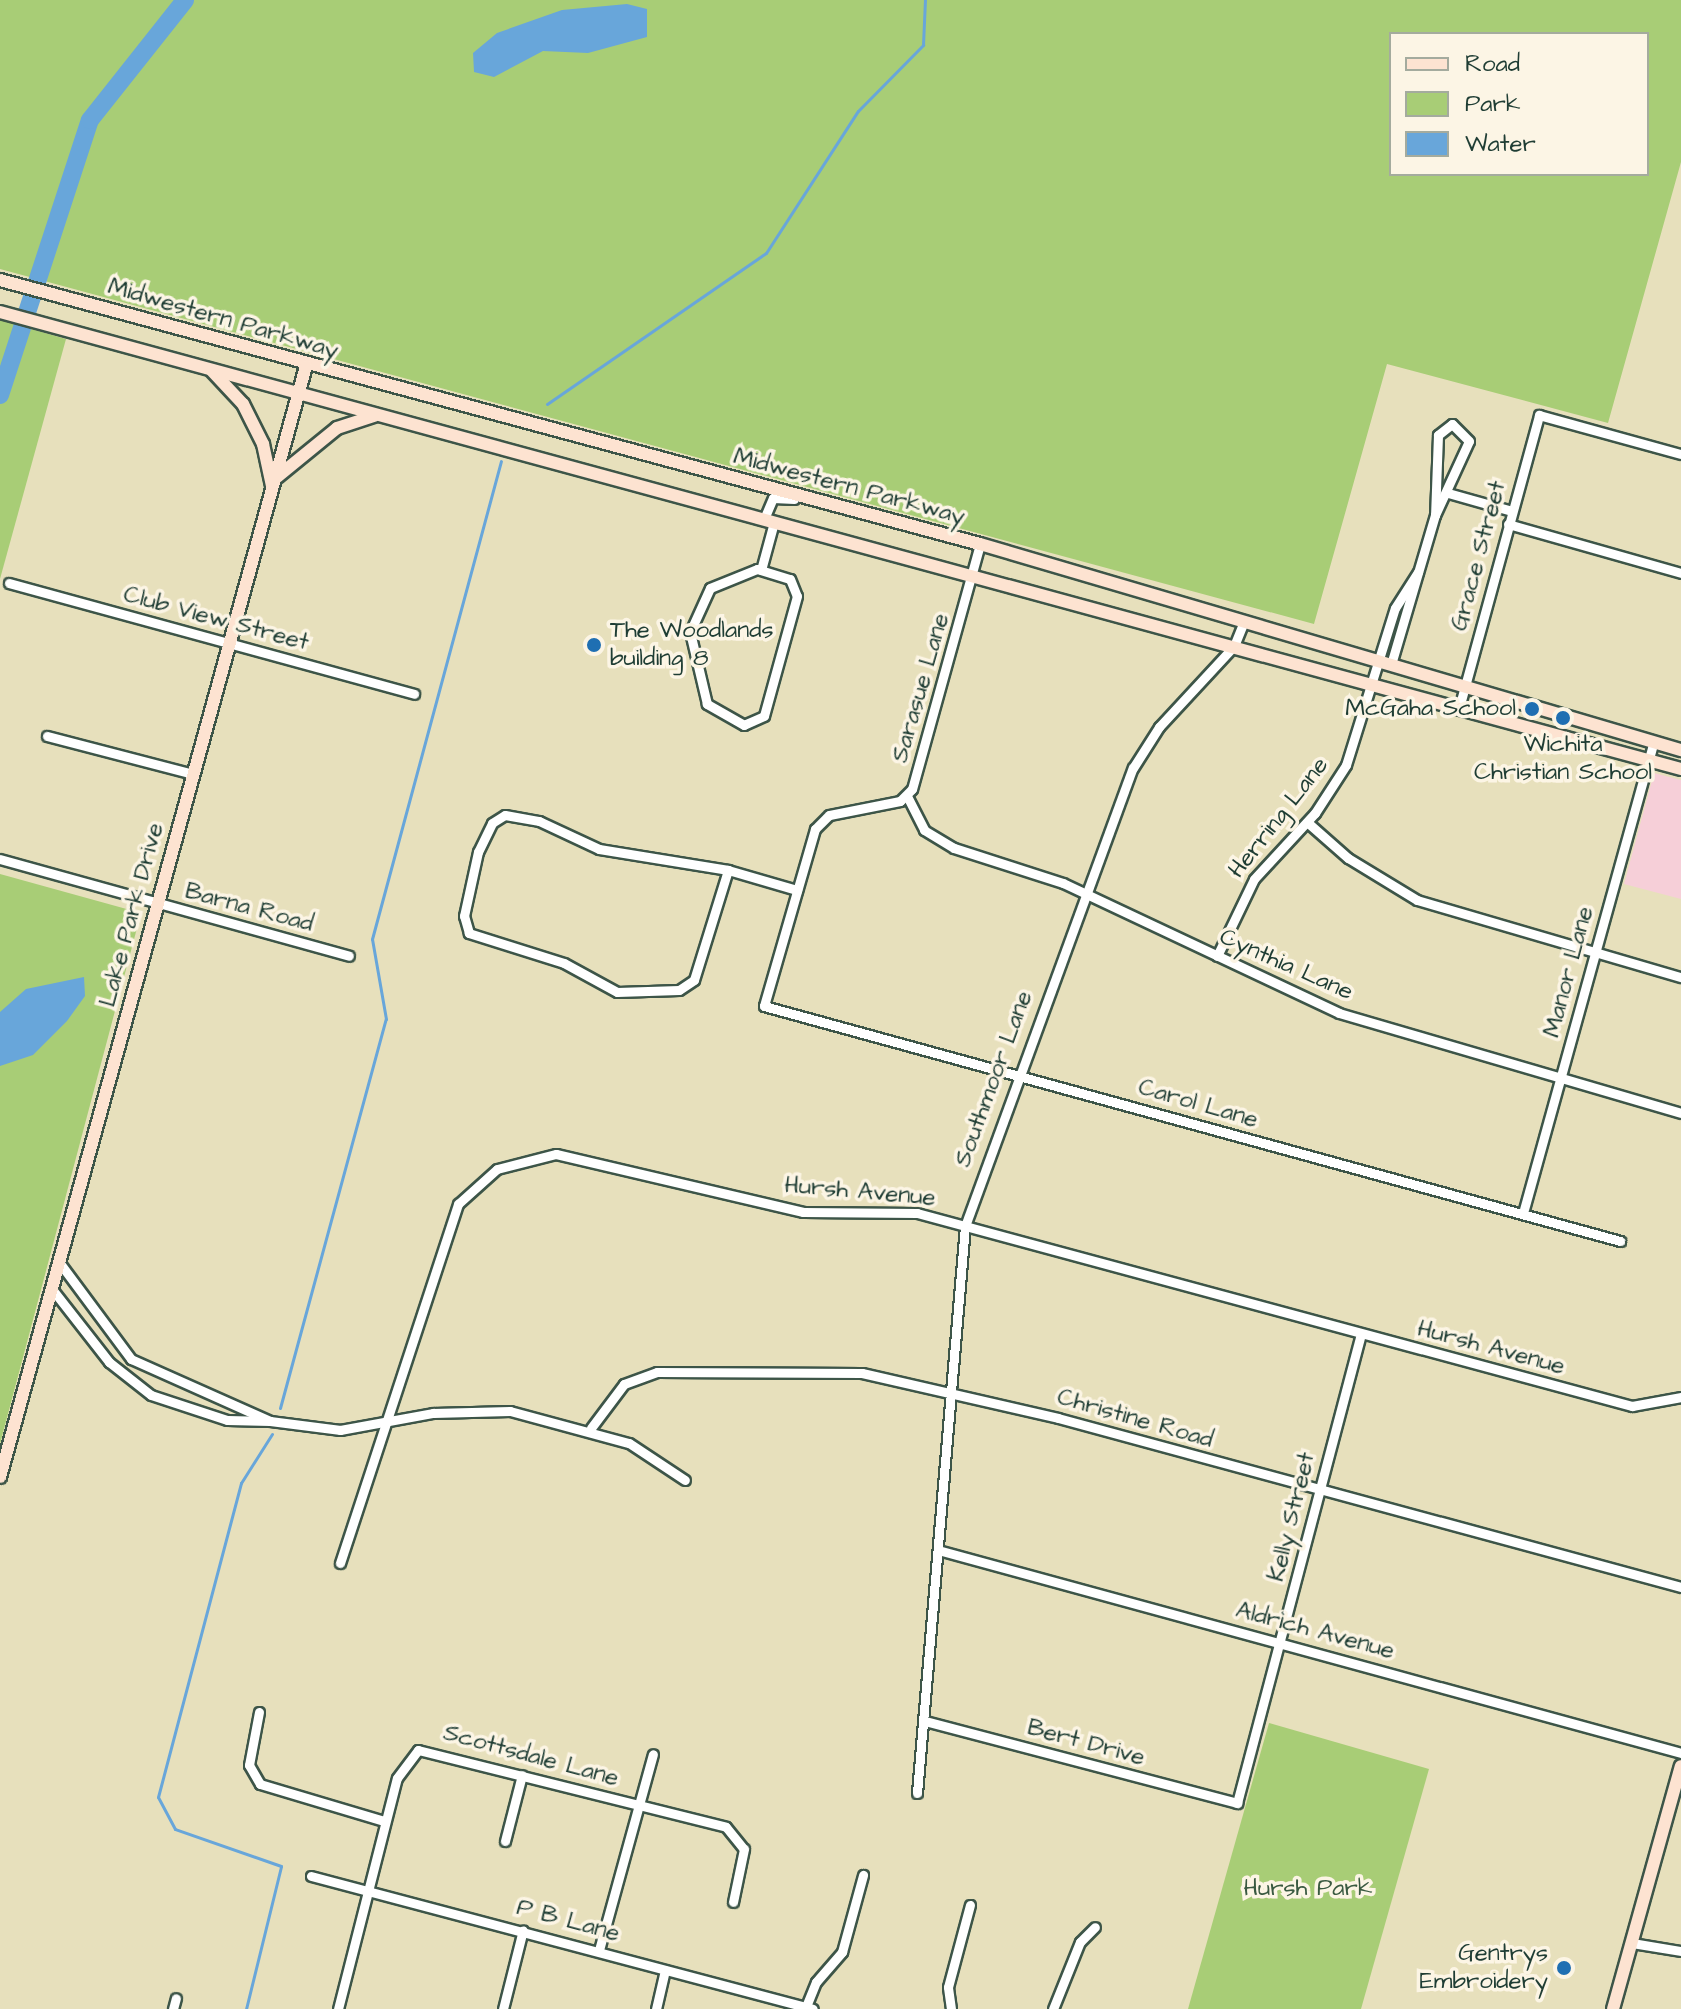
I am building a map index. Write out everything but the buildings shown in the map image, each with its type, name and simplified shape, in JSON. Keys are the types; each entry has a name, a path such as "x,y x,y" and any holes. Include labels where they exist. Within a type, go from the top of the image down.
{"main road":[{"name":"Midwestern Parkway","path":"0,280 306,366 980,544 1392,661 1463,691 1681,750"},
{"path":"0,312 1681,769"},
{"name":"Lake Park Drive","path":"0,1477 306,366"},
{"path":"212,371 243,404 263,444 274,484 337,428 376,416"},
{"path":"1613,2009 1681,1766"}],"street":[{"name":"Grace Street","path":"1459,708 1539,415 1681,454"},
{"path":"1392,661 1435,515 1448,493 1469,441 1452,424 1438,435 1435,515"},
{"path":"1448,493 1512,511"},
{"path":"761,570 773,498 840,507"},
{"path":"1508,524 1681,573"},
{"name":"Sarasue Lane","path":"764,1006 820,822 907,796 980,544"},
{"path":"761,570 790,579 797,596 764,716 744,725 707,704 690,632 710,588 733,574 761,570"},
{"name":"Herring Lane","path":"1217,956 1254,879 1307,822 1346,765 1395,608 1418,572"},
{"name":"Club View Street","path":"9,583 414,694"},
{"name":"Southmoor Lane","path":"917,1793 965,1226 1083,893 1133,768 1159,727 1234,646 1244,621"},
{"path":"47,736 193,774"},
{"name":"Manor Lane","path":"1523,1213 1653,743"},
{"name":"Cynthia Lane","path":"907,796 936,839 1083,893 1339,1013 1559,1080 1681,1113"},
{"path":"728,870 694,980 679,990 617,992 564,963 483,942 465,924 478,852 492,823 505,815 539,821 599,849 728,870 797,890"},
{"path":"1307,822 1348,858 1417,900 1681,977"},
{"name":"Barna Road","path":"0,859 349,956"},
{"name":"Carol Lane","path":"764,1006 1620,1241"},
{"name":"Hursh Avenue","path":"340,1563 458,1204 497,1169 534,1157 578,1155 803,1212 902,1211 1632,1406 1681,1397"},
{"path":"59,1262 131,1359 270,1421"},
{"path":"52,1289 109,1362 151,1395 227,1420 270,1421 319,1430 486,1410 591,1428 629,1443 685,1480"},
{"name":"Kelly Street","path":"1237,1803 1361,1334"},
{"name":"Christine Road","path":"591,1428 624,1384 657,1372 862,1373 951,1390 1681,1587"},
{"name":"Aldrich Avenue","path":"938,1550 1681,1753"},
{"path":"259,1712 249,1749 260,1784 384,1821"},
{"name":"Bert Drive","path":"925,1721 1237,1803"},
{"name":"Scottsdale Lane","path":"338,2009 384,1821 403,1762 418,1750 734,1832 744,1849 733,1902"},
{"path":"599,1950 653,1754"},
{"path":"505,1841 522,1775"},
{"path":"808,2008 842,1952 863,1875"},
{"name":"P B Lane","path":"311,1876 599,1950 808,2008"},
{"path":"951,2009 948,1987 970,1905"},
{"path":"1053,2009 1080,1942 1095,1927"},
{"path":"503,2009 523,1930"},
{"path":"1632,1943 1681,1951"},
{"path":"656,2009 665,1970"},
{"path":"173,2009 176,1998"}],"shaded area":[{"path":"1654,773 1681,780 1681,899 1624,884"}],"green space":[{"path":"0,0 1681,0 1681,162 1608,423 1387,364 1314,624 0,269"},
{"path":"0,320 66,339 0,579"},
{"path":"0,874 141,913 0,1444"},
{"name":"Hursh Park","path":"1269,1723 1429,1769 1361,2009 1188,2009"}],"water":[{"path":"627,4 647,9 647,37 588,53 543,51 494,77 474,72 473,53 497,33 562,10"},
{"path":"84,977 85,996 67,1021 33,1055 0,1066 0,1012 26,989"}],"waterway":[{"path":"0,395 90,120 185,0"},
{"path":"547,404 766,253 858,111 923,45 925,0"},
{"path":"280,1408 386,1019 372,939 501,461"},
{"path":"246,2009 281,1866 175,1829 158,1797 241,1483 272,1434"}],"place":[{"name":"The Woodlands building 8","path":"594,645"},
{"name":"McGaha School","path":"1532,709"},
{"name":"Wichita Christian School","path":"1563,718"},
{"name":"Gentrys Embroidery","path":"1564,1968"}]}
